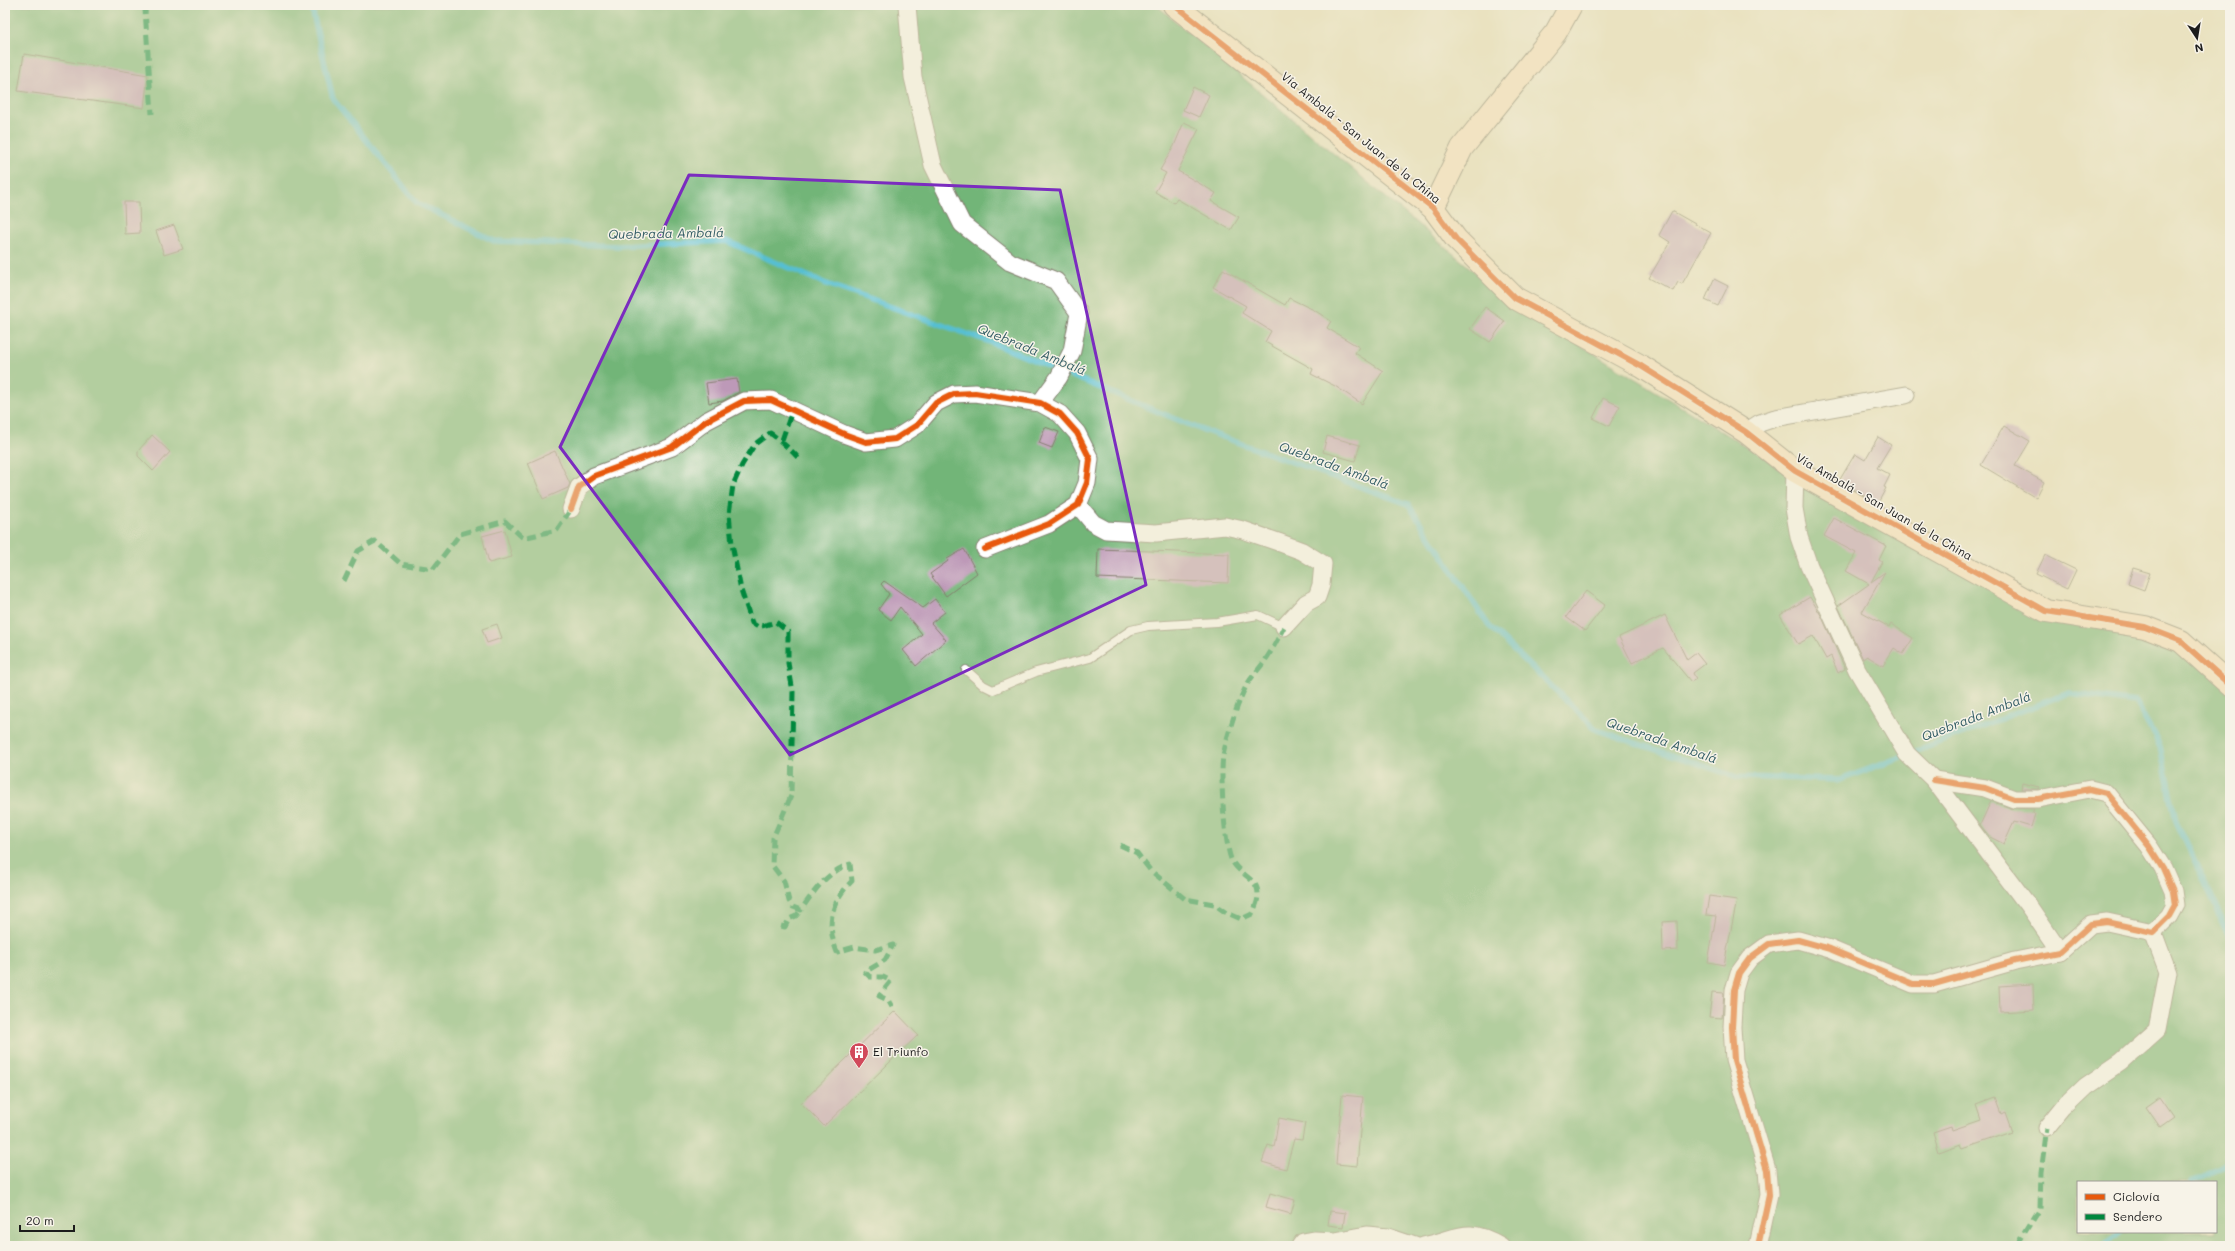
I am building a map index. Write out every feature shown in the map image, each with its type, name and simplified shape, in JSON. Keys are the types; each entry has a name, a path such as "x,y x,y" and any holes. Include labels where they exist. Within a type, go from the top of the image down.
{"street":[{"path":"907,5 913,77 933,165 962,224 1010,262 1056,281 1078,313 1072,351 1059,377 1040,403"},
{"name":"Vía Ambalá - San Juan de la China","path":"1174,5 1433,208 1456,240 1515,298 1641,366 1746,432 1794,471 2046,611 2145,627 2181,641 2230,685"},
{"path":"1433,208 1462,148 1556,32 1571,5"},
{"path":"571,509 579,487 594,476 672,447 706,421 744,401 770,400 844,434 866,442 895,439 917,425 936,403 954,394 975,393 1040,403 1060,414 1077,433 1090,459 1087,483 1078,505 1049,524 985,549"},
{"path":"1746,432 1760,423 1775,418 1906,395"},
{"path":"1794,471 1794,508 1799,537 1809,566 1857,670 1907,754 1934,780 2030,908 2060,952"},
{"path":"1078,505 1093,523 1106,530 1156,533 1225,526 1243,530 1302,551 1323,564 1321,585 1316,597 1306,603 1284,627"},
{"path":"1934,780 1985,788 2014,799 2038,799 2090,789 2106,793 2149,846 2163,868 2173,891 2175,906 2169,916 2153,932"},
{"path":"1758,1246 1769,1195 1767,1170 1734,1060 1732,1027 1734,990 1739,973 1750,958 1769,944 1798,940 1830,949 1913,984 1934,984 2015,961 2060,952 2090,924 2107,922 2153,932"},
{"path":"2046,1128 2064,1107 2086,1086 2121,1062 2157,1030 2168,972 2153,932"},
{"path":"1423,1246 1442,1242 1465,1233 1485,1237 1501,1246"},
{"path":"1300,1246 1303,1242 1314,1240 1335,1241 1367,1235 1388,1237 1415,1246"}],"lane":[{"path":"966,670 983,685 993,690 1036,672 1090,658 1131,630 1148,626 1217,622 1258,615 1284,627"}],"highlighted area":[{"path":"689,175 1060,190 1146,585 790,755 560,447"}],"green space":[{"path":"5,5 1156,5 1512,303 1735,440 2046,618 2179,643 2230,685 2230,1246 5,1246"}],"building":[{"path":"24,54 148,75 144,108 18,91"},
{"path":"1193,87 1209,95 1199,117 1183,110"},
{"path":"1184,122 1199,129 1178,171 1216,193 1211,201 1239,217 1231,230 1177,199 1174,203 1155,192 1166,173 1160,170 1174,146"},
{"path":"124,202 139,202 140,233 125,234"},
{"path":"1672,211 1711,233 1682,284 1678,282 1673,291 1649,278 1670,242 1659,235"},
{"path":"174,225 183,249 164,255 156,231"},
{"path":"1223,269 1285,305 1289,298 1314,310 1331,321 1327,328 1359,347 1355,353 1383,371 1362,404 1335,386 1311,374 1313,369 1265,342 1271,331 1242,313 1246,306 1213,287"},
{"path":"1714,279 1728,286 1718,306 1705,300"},
{"path":"1485,307 1505,321 1490,342 1470,329"},
{"path":"737,379 739,392 723,401 709,403 706,383"},
{"path":"1603,398 1620,406 1609,426 1593,418"},
{"path":"2004,426 2030,441 2015,466 2044,482 2036,498 1981,465"},
{"path":"1045,427 1059,432 1052,448 1039,443"},
{"path":"152,435 170,452 153,471 138,456 138,451"},
{"path":"1327,436 1360,445 1355,461 1323,452"},
{"path":"1878,437 1891,445 1877,468 1890,475 1884,487 1886,488 1878,503 1839,481 1855,454 1865,460"},
{"path":"555,451 570,484 568,488 543,499 528,463"},
{"path":"1834,518 1886,546 1879,560 1882,562 1871,582 1885,572 1862,612 1889,627 1891,624 1913,638 1903,654 1894,648 1883,666 1867,656 1863,659 1838,606 1869,584 1846,571 1856,553 1824,536"},
{"path":"505,530 512,557 489,563 482,536"},
{"path":"964,549 977,573 946,596 930,574 948,561 947,559"},
{"path":"1098,549 1229,554 1228,583 1097,578"},
{"path":"2045,555 2076,570 2067,589 2036,574"},
{"path":"2133,568 2150,573 2144,590 2128,584"},
{"path":"884,581 923,608 935,599 945,612 931,623 946,640 916,666 903,650 922,634 900,607 891,620 878,610 889,594 881,584"},
{"path":"1586,591 1605,605 1585,631 1566,617"},
{"path":"1810,597 1822,617 1845,669 1838,673 1831,656 1826,659 1813,636 1798,644 1780,615"},
{"path":"1665,615 1687,660 1696,653 1705,664 1693,673 1696,679 1691,682 1663,648 1632,663 1619,637"},
{"path":"497,624 502,638 487,643 482,629"},
{"path":"2022,783 2039,787 2038,789 2021,789"},
{"path":"1991,801 2011,808 2034,809 2032,813 2035,814 2031,827 2014,822 2004,844 1990,837 1980,825"},
{"path":"1709,896 1737,900 1724,965 1708,962 1716,916 1706,915"},
{"path":"1677,921 1678,950 1663,951 1662,922"},
{"path":"2033,984 2034,1010 2000,1012 1999,986"},
{"path":"1712,992 1724,993 1722,1018 1709,1017"},
{"name":"El Triunfo","path":"895,1011 918,1035 824,1126 801,1103"},
{"path":"1342,1095 1363,1097 1357,1166 1336,1164"},
{"path":"2160,1097 2174,1117 2160,1127 2146,1107"},
{"path":"1995,1098 2001,1114 2005,1112 2012,1132 1963,1149 1961,1144 1939,1152 1933,1132 1951,1126 1952,1130 1981,1120 1976,1105"},
{"path":"1279,1118 1305,1123 1302,1140 1294,1139 1286,1169 1262,1162 1268,1145 1274,1147"},
{"path":"1270,1193 1295,1200 1291,1214 1266,1207"},
{"path":"1330,1211 1345,1213 1343,1227 1328,1225"}],"waterway":[{"name":"Quebrada Ambalá","path":"311,5 333,99 417,203 494,241 617,246 726,241 824,283 990,342 1195,427 1408,504 1489,626 1597,730 1737,777 1840,780 2069,693 2135,702 2160,746 2176,821 2230,936"},
{"name":"Quebrada Ambalá","path":"2193,1181 2221,1168 2230,1162"},
{"name":"Quebrada Ambalá","path":"2103,1246 2118,1233"}],"marked path":[{"path":"142,5 145,9 152,114"},
{"path":"782,440 792,411"},
{"path":"798,458 770,433 755,444 742,465 733,485 729,514 732,544 741,590 752,623 758,627 776,622 788,632 788,663 793,692 791,796 773,838 772,865 784,881 789,901 793,907 801,910 816,889 828,877 842,867 850,864 852,881 839,897 832,914 831,923 834,942 837,952 854,947 875,950 893,945 885,960 865,972 870,977 883,977 891,981 879,996 888,1000 892,1007"},
{"path":"344,581 358,551 375,541 401,564 433,569 460,534 505,521 523,538 557,530 571,509"},
{"path":"1120,845 1137,853 1150,870 1185,899 1214,904 1225,912 1241,919 1252,914 1258,898 1257,888 1255,884 1234,864 1231,859 1226,838 1223,808 1223,756 1233,718 1244,689 1269,655 1284,627"},
{"path":"781,926 785,927 789,919 796,916 801,910"},
{"path":"2017,1246 2040,1209 2041,1173 2047,1128"}],"cycle path":[{"path":"1174,5 1433,208 1456,239 1515,298 1641,366 1746,432 1795,471 2046,611 2145,627 2181,641 2230,685"},
{"path":"571,509 579,487 594,476 672,447 706,421 744,401 771,400 844,434 866,442 895,439 917,425 936,403 954,394 975,393 1040,403 1060,414 1077,433 1090,459 1087,483 1078,505 1049,524 985,549"},
{"path":"1758,1246 1769,1195 1767,1170 1734,1060 1732,1027 1734,990 1739,973 1750,958 1769,944 1798,940 1830,949 1913,984 1934,984 2015,961 2060,952 2091,924 2107,922 2153,932 2169,916 2175,905 2173,891 2163,868 2149,846 2106,793 2090,789 2038,799 2014,799 1985,788 1934,780"}],"place":[{"name":"El Triunfo","path":"859,1069"}]}
